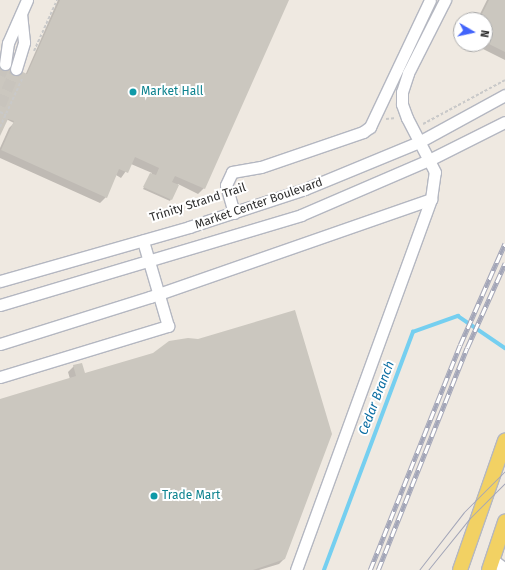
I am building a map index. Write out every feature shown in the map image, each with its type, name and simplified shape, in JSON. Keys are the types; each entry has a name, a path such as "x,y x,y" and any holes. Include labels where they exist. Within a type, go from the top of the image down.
{"main road":[{"path":"460,570 505,441"},
{"path":"491,565 505,522"}],"street":[{"path":"5,64 4,41 21,15 27,0"},
{"path":"234,213 226,185 232,172 261,167 363,132 374,119 430,0"},
{"path":"296,570 431,199 435,172 407,118 402,98 404,84 445,0"},
{"path":"16,69 24,42 21,15"},
{"name":"Market Center Boulevard","path":"0,281 143,241 305,189 419,142 505,95"},
{"name":"Market Center Boulevard","path":"0,305 301,214 429,160 505,122"},
{"path":"0,344 158,294 431,199"},
{"path":"0,376 168,326 143,241"},
{"path":"491,565 505,569"}],"path":[{"path":"431,120 505,80"},
{"path":"0,112 6,114"},
{"path":"374,119 407,118"}],"building":[{"name":"Market Hall","path":"60,0 289,0 205,189 175,176 172,182 179,185 172,200 143,187 150,173 156,175 159,168 135,157 128,173 119,169 107,198 1,150 14,121 8,119 0,136 0,61 27,74"},
{"path":"489,0 505,0 505,52 493,46 493,12 483,12"},
{"name":"Trade Mart","path":"295,310 332,434 285,559 253,570 0,570 0,399 76,376 73,365 82,363 85,373 153,353 169,341 188,338 198,339"}],"waterway":[{"name":"Cedar Branch","path":"324,570 413,332 458,316 505,348"}],"tunnel":[{"path":"0,75 5,64"},
{"path":"0,105 16,69"}],"tram line":[{"path":"419,570 464,512 505,471"},
{"path":"428,570 470,518 505,483"}],"railway":[{"path":"370,570 460,345 505,243"},
{"path":"378,570 467,348 505,263"}],"place":[{"name":"Market Hall","path":"133,92"},
{"name":"Trade Mart","path":"154,496"}]}
